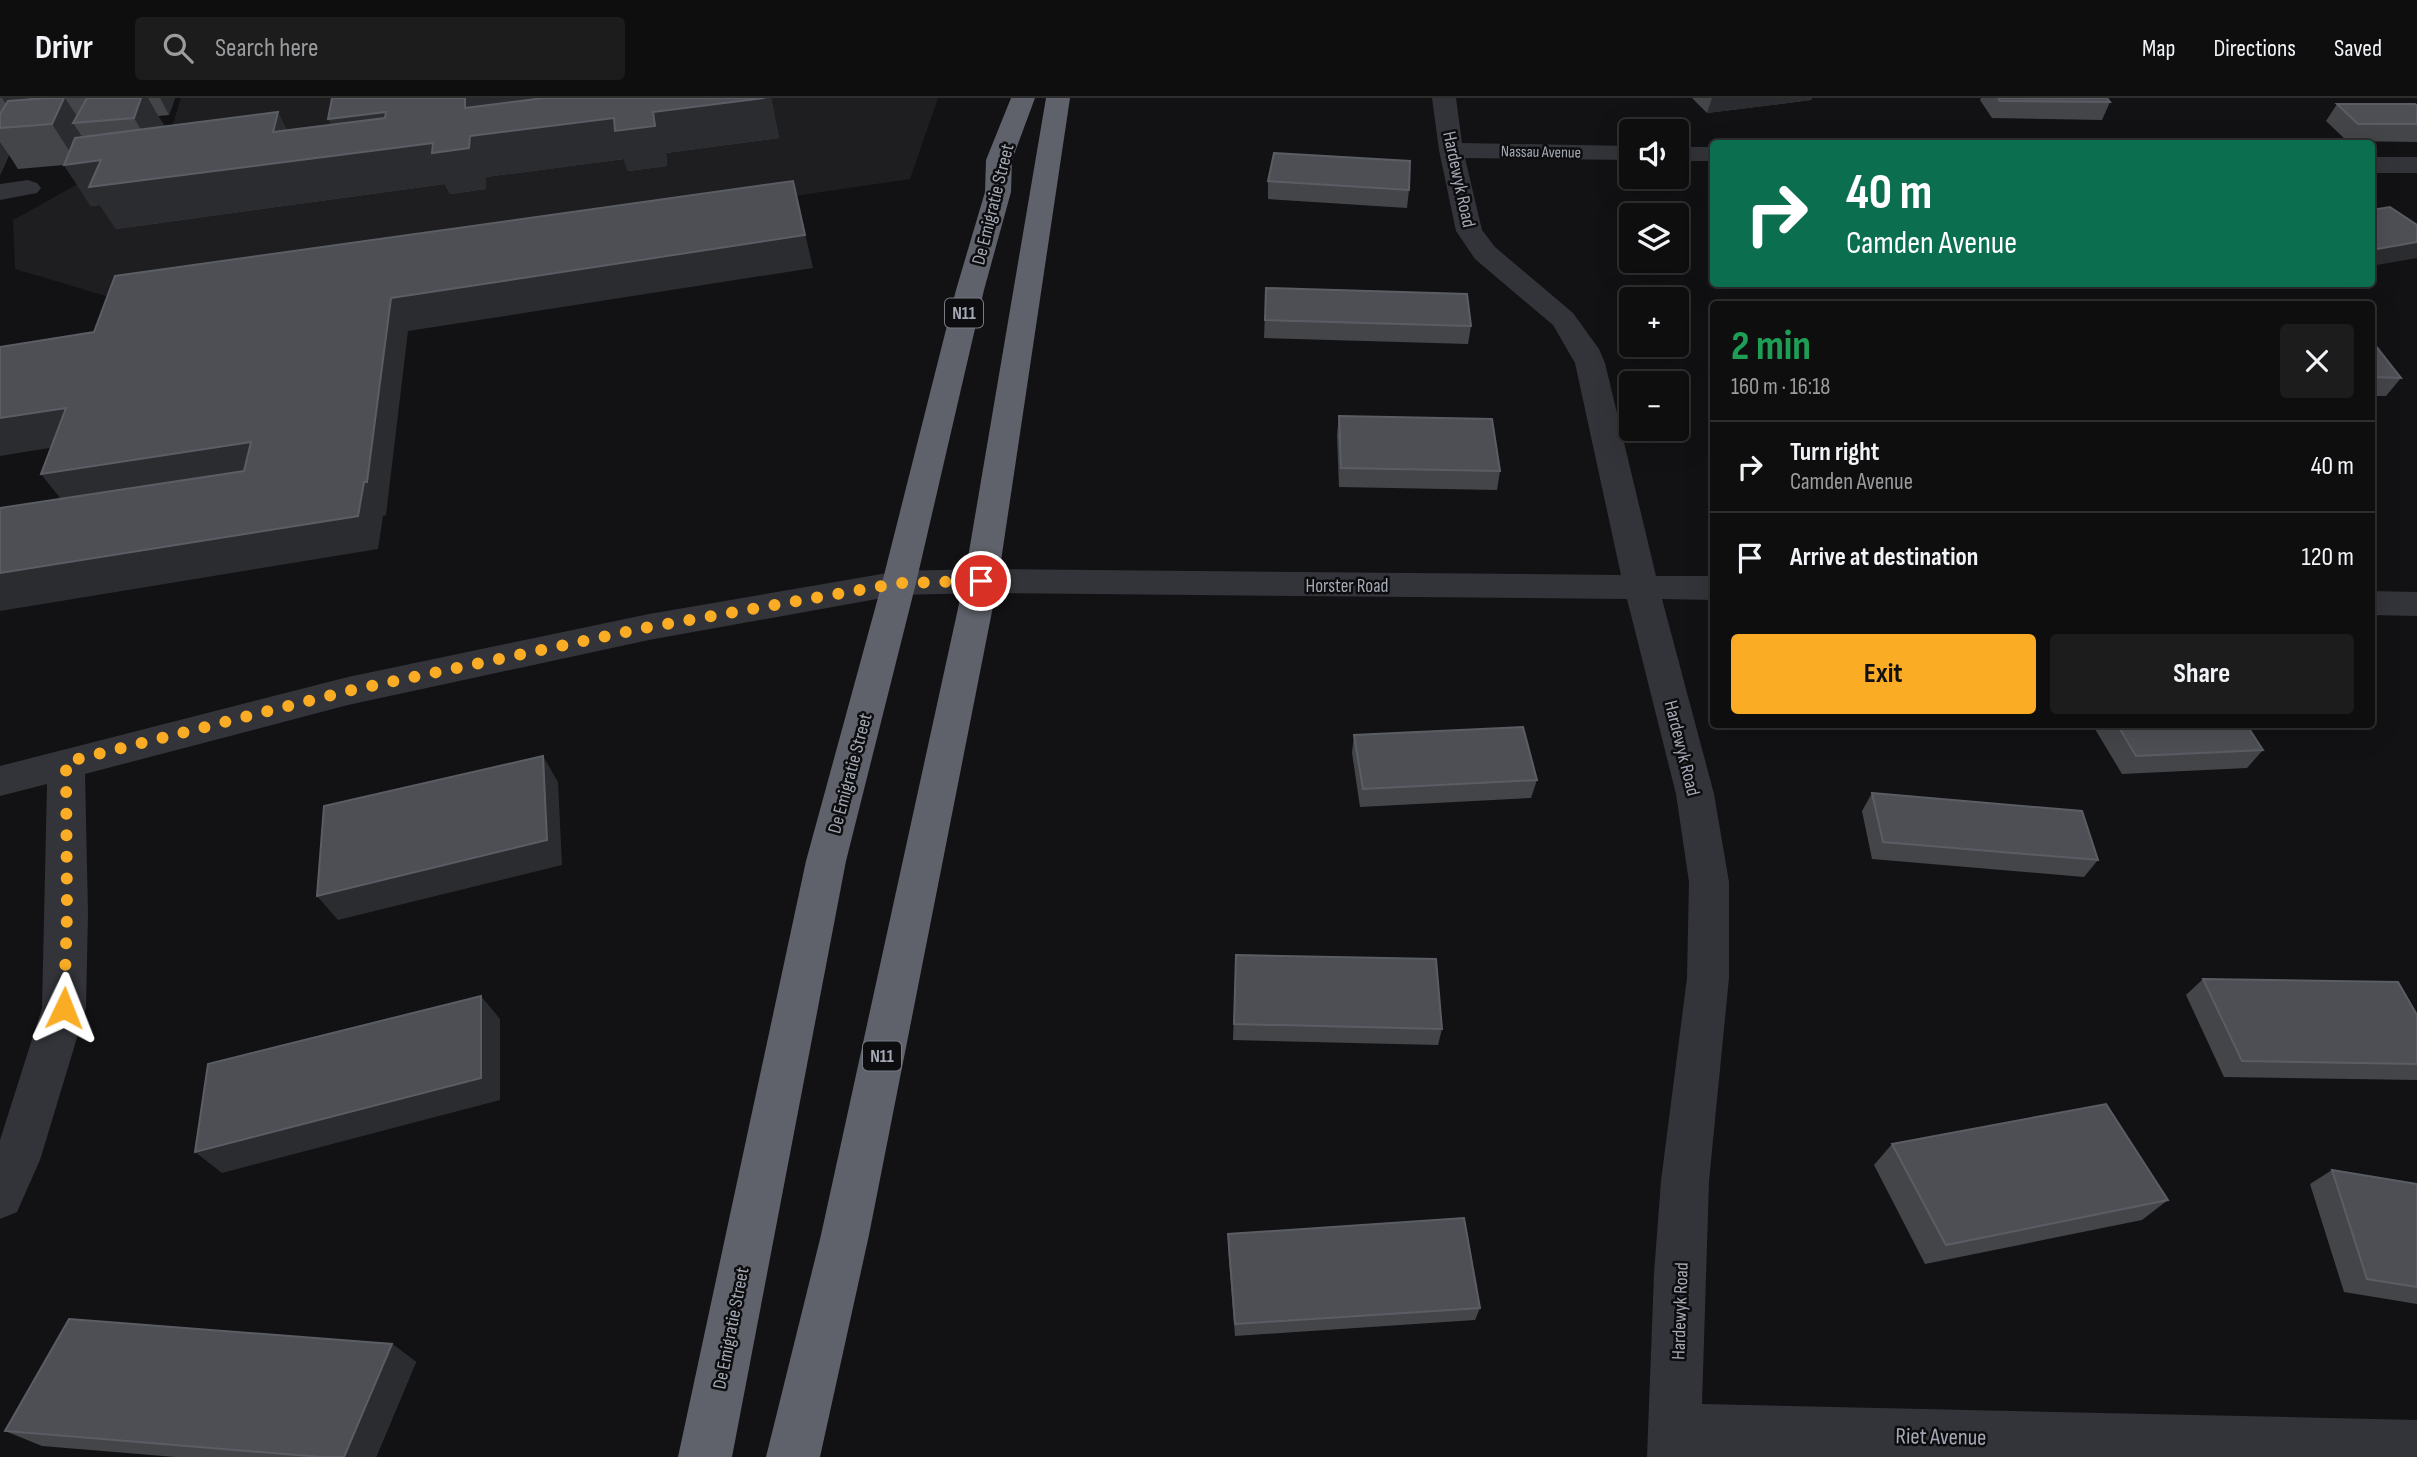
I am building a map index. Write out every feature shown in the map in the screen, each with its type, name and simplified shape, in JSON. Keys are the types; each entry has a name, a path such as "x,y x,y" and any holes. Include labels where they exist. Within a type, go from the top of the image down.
{"highway":[{"name":"De Emigratie Street","path":"705,1457 826,861 899,583 970,290 998,192 999,160 1023,98"},
{"name":"N11","path":"793,1457 845,1235 981,581 1046,159 1058,98"}],"street":[{"name":"Hardewyk Road","path":"1444,98 1451,150 1469,231 1485,253 1563,319 1584,349 1695,794 1709,882 1708,978 1685,1181 1679,1274 1675,1443"},
{"name":"Nassau Avenue","path":"1451,150 1619,153"},
{"path":"1689,153 1710,154"},
{"path":"2375,164 2417,165"},
{"path":"0,192 27,188"},
{"name":"Horster Road","path":"0,781 362,688 649,627 899,583 981,581 1710,588"},
{"path":"2375,603 2417,604"},
{"path":"0,1195 17,1160 64,1008 67,914 66,762"},
{"name":"Riet Avenue","path":"1675,1443 2417,1447"}],"shaded area":[{"path":"181,98 938,98 910,179 109,297 15,269 13,220 85,180 159,169"}],"building":[{"path":"64,98 52,124 0,128 0,114 8,101"},
{"path":"87,98 141,98 134,118 73,123"},
{"path":"332,98 465,98 465,108 544,98 764,98 653,112 655,126 615,131 614,118 470,136 469,148 432,153 433,143 89,187 101,160 64,165 75,138 278,112 273,132 385,118 386,112 328,119"},
{"path":"1998,98 2107,98 2110,102 2000,101"},
{"path":"2337,104 2415,104 2417,124 2358,124"},
{"path":"1274,153 1410,161 1409,190 1268,181"},
{"path":"793,181 805,235 391,298 367,482 364,482 358,516 0,573 0,508 244,471 251,442 41,474 66,408 0,418 0,347 94,332 115,276"},
{"path":"2390,207 2417,225 2417,242 2375,249 2375,209"},
{"path":"1266,288 1467,294 1471,326 1265,320"},
{"path":"2375,345 2401,378 2375,377"},
{"path":"1339,416 1492,419 1500,471 1341,468"},
{"path":"1523,727 1537,780 1363,789 1354,735"},
{"path":"2119,728 2249,728 2263,750 2136,756"},
{"path":"543,756 547,840 317,896 324,806"},
{"path":"1872,793 2082,811 2098,860 1883,842"},
{"path":"1236,955 1436,959 1442,1029 1234,1024"},
{"path":"2203,979 2398,982 2417,1015 2417,1064 2242,1061"},
{"path":"481,996 481,1078 195,1152 208,1064"},
{"path":"2106,1104 2168,1200 1946,1245 1892,1144"},
{"path":"2332,1170 2417,1184 2417,1287 2367,1279"},
{"path":"1464,1218 1480,1308 1235,1324 1228,1234"},
{"path":"69,1319 392,1344 344,1457 5,1431"}],"route":[{"path":"64,1008 67,914 66,762 348,691 649,627 899,583 981,581"}]}
